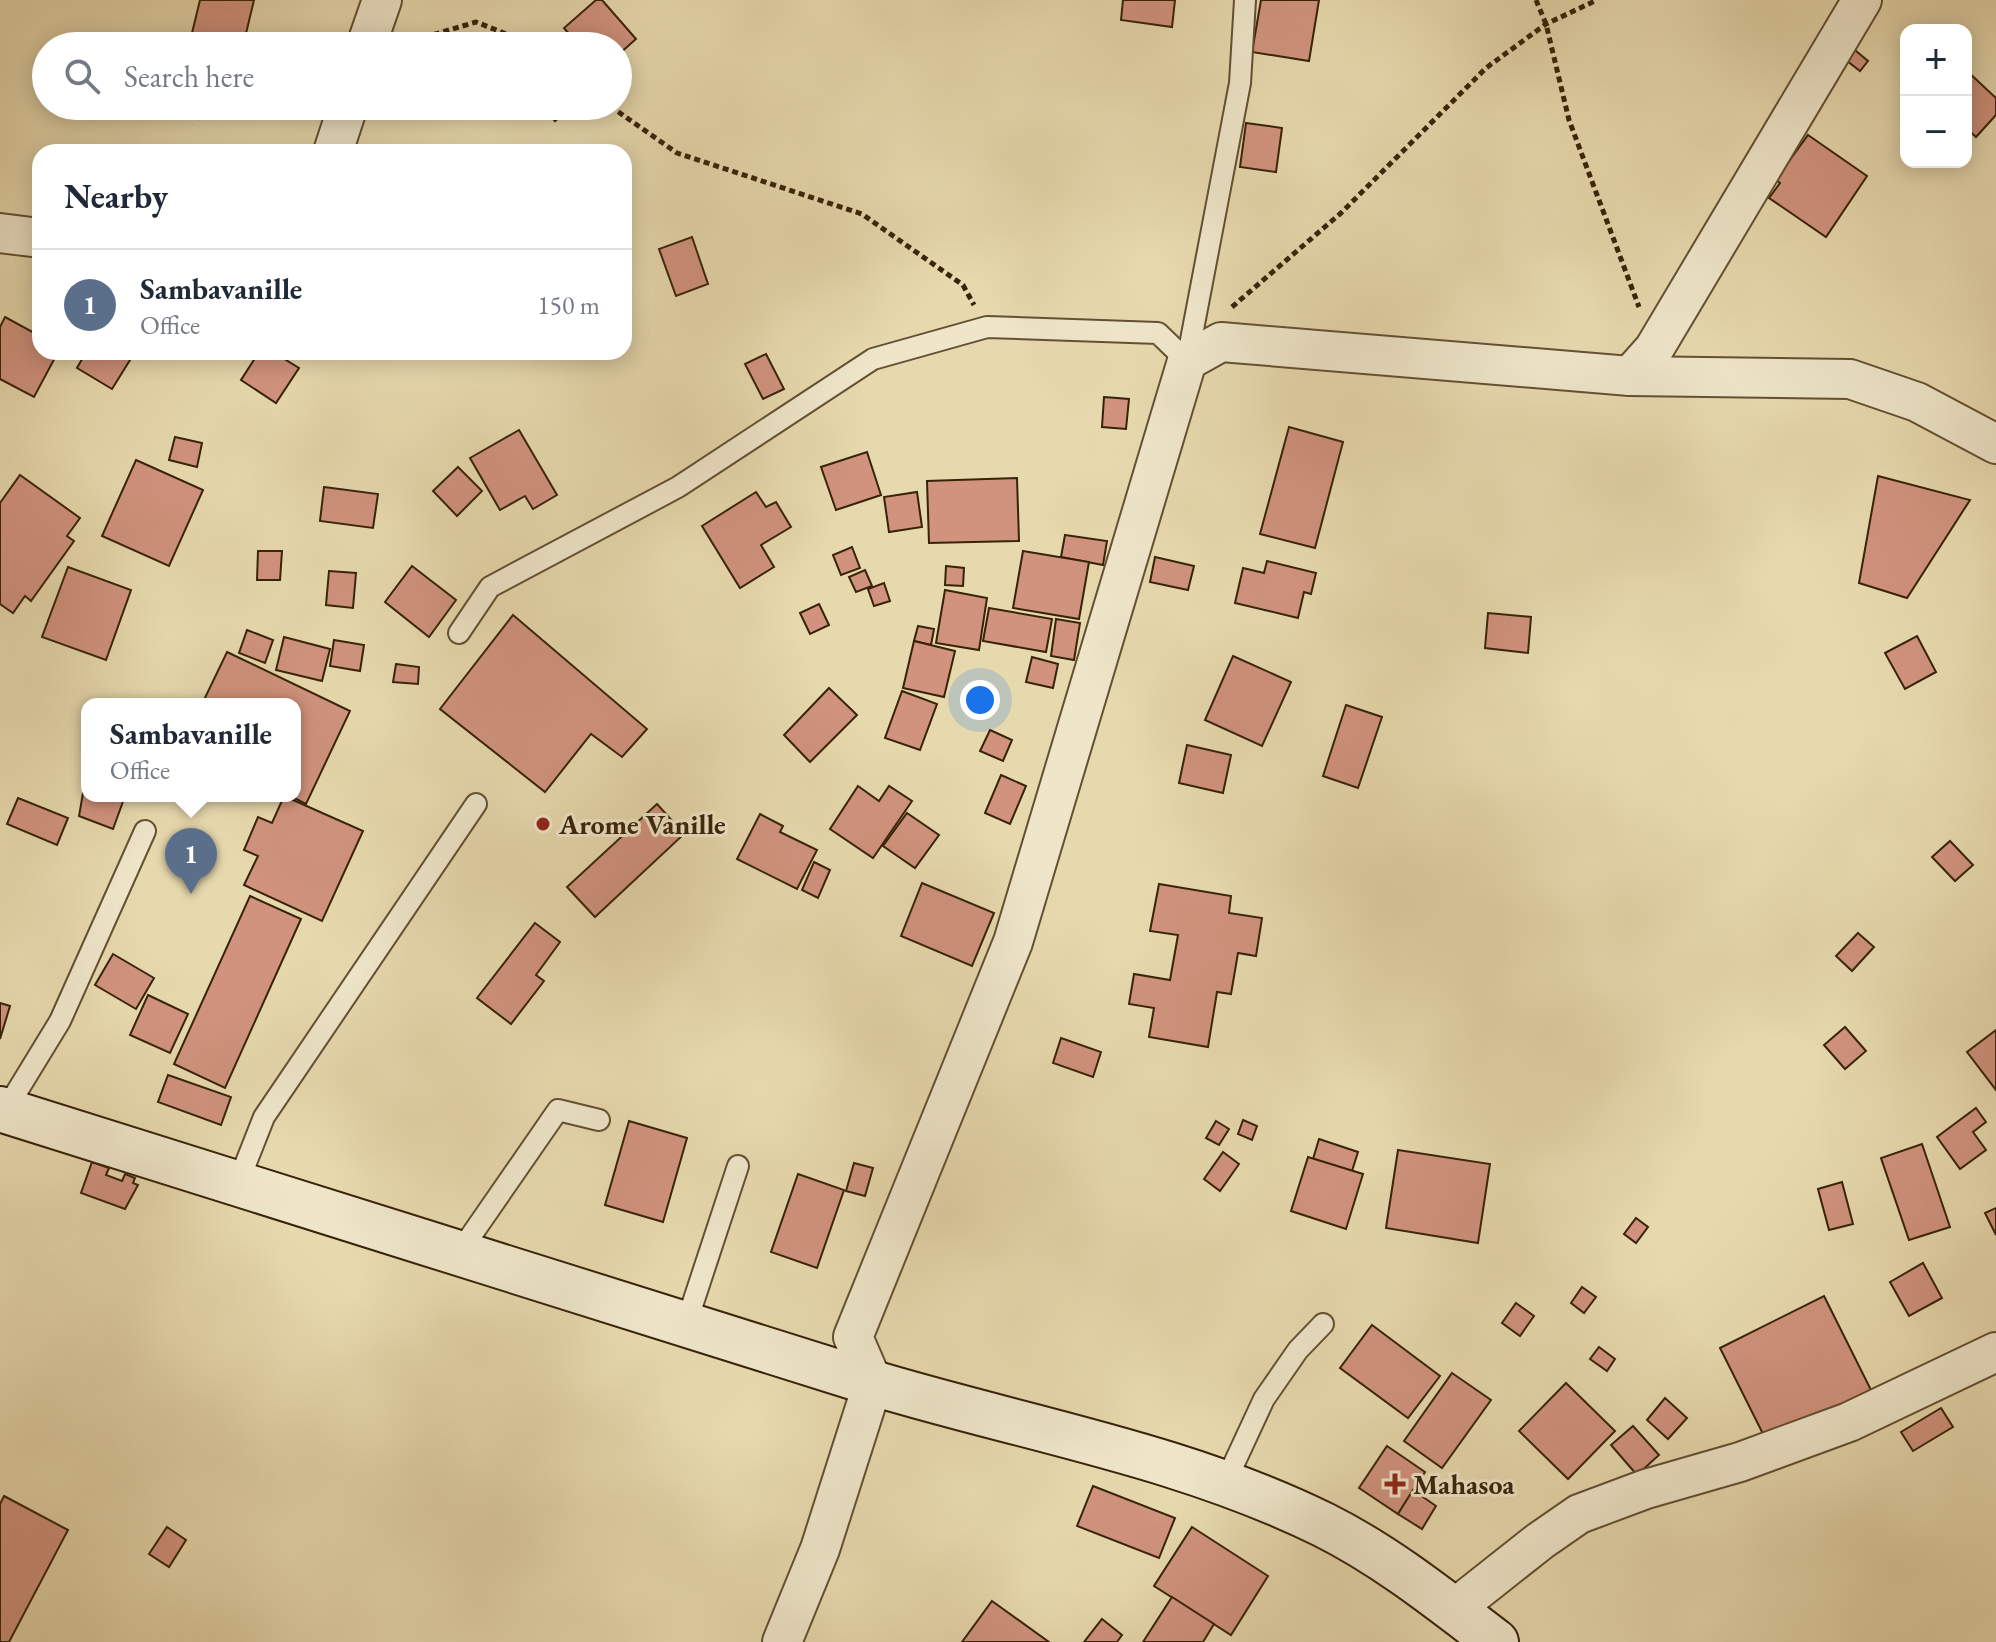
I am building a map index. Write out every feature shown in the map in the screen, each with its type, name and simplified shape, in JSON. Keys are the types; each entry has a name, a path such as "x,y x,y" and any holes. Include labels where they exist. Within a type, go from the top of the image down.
{"main road":[{"path":"2,1114 238,1183 873,1383 1149,1456 1225,1483 1325,1526 1390,1563 1496,1642"}],"street":[{"path":"371,32 382,0"},
{"path":"1642,363 1862,0"},
{"path":"336,144 343,120"},
{"path":"0,233 32,237"},
{"path":"782,1642 820,1549 873,1383 853,1337 1013,942 1187,361 1221,342 1642,363 1850,379 1917,402 1996,444"},
{"path":"1454,1609 1579,1514 1646,1489 1740,1462 1849,1422 1996,1352"}],"lane":[{"path":"1187,361 1240,83 1245,0"},
{"path":"459,633 490,587 678,487 873,359 987,327 1158,333 1187,361"},
{"path":"238,1183 264,1117 476,804"},
{"path":"2,1114 60,1021 145,831"},
{"path":"459,1253 558,1110 599,1120"},
{"path":"686,1324 738,1166"},
{"path":"1225,1483 1264,1399 1298,1350 1323,1324"}],"path":[{"path":"1536,0 1546,24 1569,120 1642,363"},
{"path":"1223,314 1341,213 1486,68 1546,24 1597,0"},
{"path":"443,32 476,22 501,32"},
{"path":"630,120 677,153 862,214 963,285 987,327"}],"building":[{"path":"200,0 254,0 246,32 192,32"},
{"path":"596,0 602,0 630,32 567,32 564,28"},
{"path":"1123,0 1175,0 1172,27 1121,20"},
{"path":"1261,0 1319,0 1309,61 1252,52"},
{"path":"1850,46 1868,61 1860,71 1842,57"},
{"path":"1972,76 1996,98 1996,115 1976,137 1972,133"},
{"path":"1246,123 1282,128 1276,172 1240,167"},
{"path":"1808,135 1867,176 1826,237 1769,198 1780,183 1766,174 1779,154 1789,161"},
{"path":"692,237 708,284 676,296 659,249"},
{"path":"5,317 32,332 32,360 54,360 34,397 0,379 0,327"},
{"path":"766,354 784,389 763,399 745,364"},
{"path":"82,360 130,360 112,389 77,368"},
{"path":"254,360 286,360 299,368 276,403 241,380"},
{"path":"1104,397 1129,399 1126,429 1102,427"},
{"path":"1289,427 1343,442 1315,548 1260,534"},
{"path":"519,430 557,495 533,509 525,496 500,510 470,458"},
{"path":"175,437 202,443 197,467 169,460"},
{"path":"867,452 881,495 836,510 821,467"},
{"path":"136,460 203,490 169,566 102,536"},
{"path":"458,467 482,491 457,516 433,491"},
{"path":"20,475 80,518 67,536 74,541 31,601 25,596 13,613 0,604 0,503"},
{"path":"1878,476 1970,500 1907,598 1859,583"},
{"path":"1017,478 1019,541 929,543 927,481"},
{"path":"324,487 378,494 373,528 320,521"},
{"path":"756,492 766,507 776,502 791,527 761,545 774,567 740,588 702,526"},
{"path":"917,492 922,527 889,532 884,497"},
{"path":"1065,535 1107,541 1103,565 1061,557"},
{"path":"852,547 860,568 841,575 833,555"},
{"path":"258,551 282,551 280,580 257,580"},
{"path":"1023,551 1089,562 1079,619 1013,608"},
{"path":"1155,557 1194,566 1188,590 1150,582"},
{"path":"1267,561 1316,573 1311,594 1304,592 1298,618 1235,603 1243,568 1264,573"},
{"path":"412,566 456,600 429,637 385,602"},
{"path":"946,566 964,568 963,586 945,585"},
{"path":"68,567 131,590 106,660 42,637"},
{"path":"865,570 872,586 856,592 849,577"},
{"path":"329,571 356,573 353,608 326,605"},
{"path":"884,583 890,601 874,606 868,589"},
{"path":"945,590 987,598 979,650 936,643"},
{"path":"819,604 829,625 810,634 800,613"},
{"path":"989,608 1052,619 1046,652 983,641"},
{"path":"1488,613 1531,617 1528,653 1485,648"},
{"path":"513,615 647,729 622,757 591,734 545,792 440,709"},
{"path":"1056,619 1080,623 1074,660 1051,656"},
{"path":"918,626 934,629 931,645 914,641"},
{"path":"247,630 273,640 265,663 239,653"},
{"path":"1917,636 1936,672 1905,689 1885,653"},
{"path":"284,637 330,649 322,681 276,670"},
{"path":"334,640 364,645 360,671 330,666"},
{"path":"914,641 955,651 944,697 903,688"},
{"path":"227,652 350,711 306,804 301,802 301,698 205,698"},
{"path":"1233,656 1291,682 1262,746 1205,720"},
{"path":"1032,657 1058,664 1053,688 1026,682"},
{"path":"396,664 419,667 418,684 393,682"},
{"path":"829,688 857,715 810,762 784,735"},
{"path":"902,691 937,704 920,750 885,738"},
{"path":"1346,705 1382,717 1358,788 1323,776"},
{"path":"990,730 1012,740 1003,761 980,751"},
{"path":"1187,745 1231,755 1223,793 1179,783"},
{"path":"1001,775 1026,786 1010,824 985,813"},
{"path":"858,786 879,801 889,786 912,801 873,858 830,829"},
{"path":"18,798 68,818 57,845 7,824"},
{"path":"81,802 123,802 113,829 79,816"},
{"path":"281,802 298,802 363,831 322,921 244,885 258,856 244,850 258,817 272,823"},
{"path":"657,804 684,834 595,917 567,887"},
{"path":"907,813 939,835 915,868 883,846"},
{"path":"760,814 783,826 780,832 817,850 797,889 737,859"},
{"path":"1950,841 1973,865 1955,881 1932,857"},
{"path":"814,862 830,870 818,898 802,890"},
{"path":"922,883 994,913 972,966 901,936"},
{"path":"1159,884 1231,896 1229,913 1262,918 1256,956 1238,953 1231,994 1217,992 1208,1047 1149,1037 1154,1008 1129,1004 1134,974 1170,980 1178,935 1150,931"},
{"path":"250,896 301,919 225,1088 174,1064"},
{"path":"535,923 560,942 536,975 544,981 511,1024 477,998"},
{"path":"1858,933 1874,947 1852,971 1836,956"},
{"path":"113,954 154,978 136,1009 95,985"},
{"path":"148,995 188,1014 170,1053 130,1035"},
{"path":"0,1003 10,1006 0,1039"},
{"path":"1845,1027 1866,1051 1845,1069 1824,1045"},
{"path":"1996,1030 1996,1090 1967,1052"},
{"path":"1061,1038 1101,1052 1093,1077 1053,1063"},
{"path":"168,1075 231,1097 221,1125 158,1102"},
{"path":"1976,1108 1986,1122 1973,1132 1986,1150 1960,1169 1937,1137"},
{"path":"1243,1120 1257,1126 1252,1140 1238,1134"},
{"path":"629,1121 687,1138 663,1222 605,1205"},
{"path":"1216,1121 1229,1129 1219,1145 1206,1138"},
{"path":"1319,1139 1358,1152 1352,1171 1313,1159"},
{"path":"1922,1144 1950,1227 1909,1240 1881,1158"},
{"path":"1398,1150 1490,1164 1478,1243 1386,1228"},
{"path":"1223,1152 1239,1164 1220,1191 1204,1179"},
{"path":"1308,1157 1363,1174 1346,1229 1291,1211"},
{"path":"92,1162 109,1168 106,1175 122,1181 125,1174 135,1178 133,1183 138,1185 125,1209 81,1193"},
{"path":"854,1163 873,1168 865,1196 846,1191"},
{"path":"798,1174 844,1190 817,1268 771,1252"},
{"path":"1842,1182 1853,1224 1829,1230 1818,1189"},
{"path":"1996,1208 1996,1235 1985,1213"},
{"path":"1636,1218 1648,1227 1636,1243 1624,1234"},
{"path":"1923,1263 1942,1298 1909,1316 1890,1282"},
{"path":"1582,1287 1596,1297 1584,1313 1571,1303"},
{"path":"1824,1296 1871,1390 1767,1442 1720,1348"},
{"path":"1516,1303 1534,1316 1520,1336 1502,1323"},
{"path":"1372,1325 1440,1376 1408,1418 1340,1368"},
{"path":"1599,1347 1615,1359 1607,1371 1590,1359"},
{"path":"1452,1373 1491,1400 1442,1468 1404,1441"},
{"path":"1566,1383 1615,1431 1568,1479 1519,1431"},
{"path":"1665,1398 1687,1418 1668,1439 1647,1420"},
{"path":"1941,1408 1953,1427 1913,1451 1901,1432"},
{"path":"1633,1426 1659,1455 1637,1475 1611,1445"},
{"path":"1387,1446 1425,1472 1398,1514 1359,1488"},
{"path":"1093,1486 1175,1518 1159,1558 1077,1526"},
{"path":"1413,1490 1436,1506 1422,1529 1398,1514"},
{"path":"4,1496 68,1530 9,1642 0,1642 0,1504"},
{"path":"167,1527 186,1540 169,1567 149,1554"},
{"path":"1192,1527 1268,1576 1231,1635 1154,1586"},
{"path":"1172,1597 1214,1624 1203,1642 1143,1642"},
{"path":"992,1601 1049,1642 962,1642"},
{"path":"1102,1619 1122,1635 1117,1642 1084,1642"}],"place":[{"name":"Arome Vanille","path":"543,824"},
{"name":"Sambavanille","path":"191,894"},
{"name":"Mahasoa","path":"1395,1484"}]}
